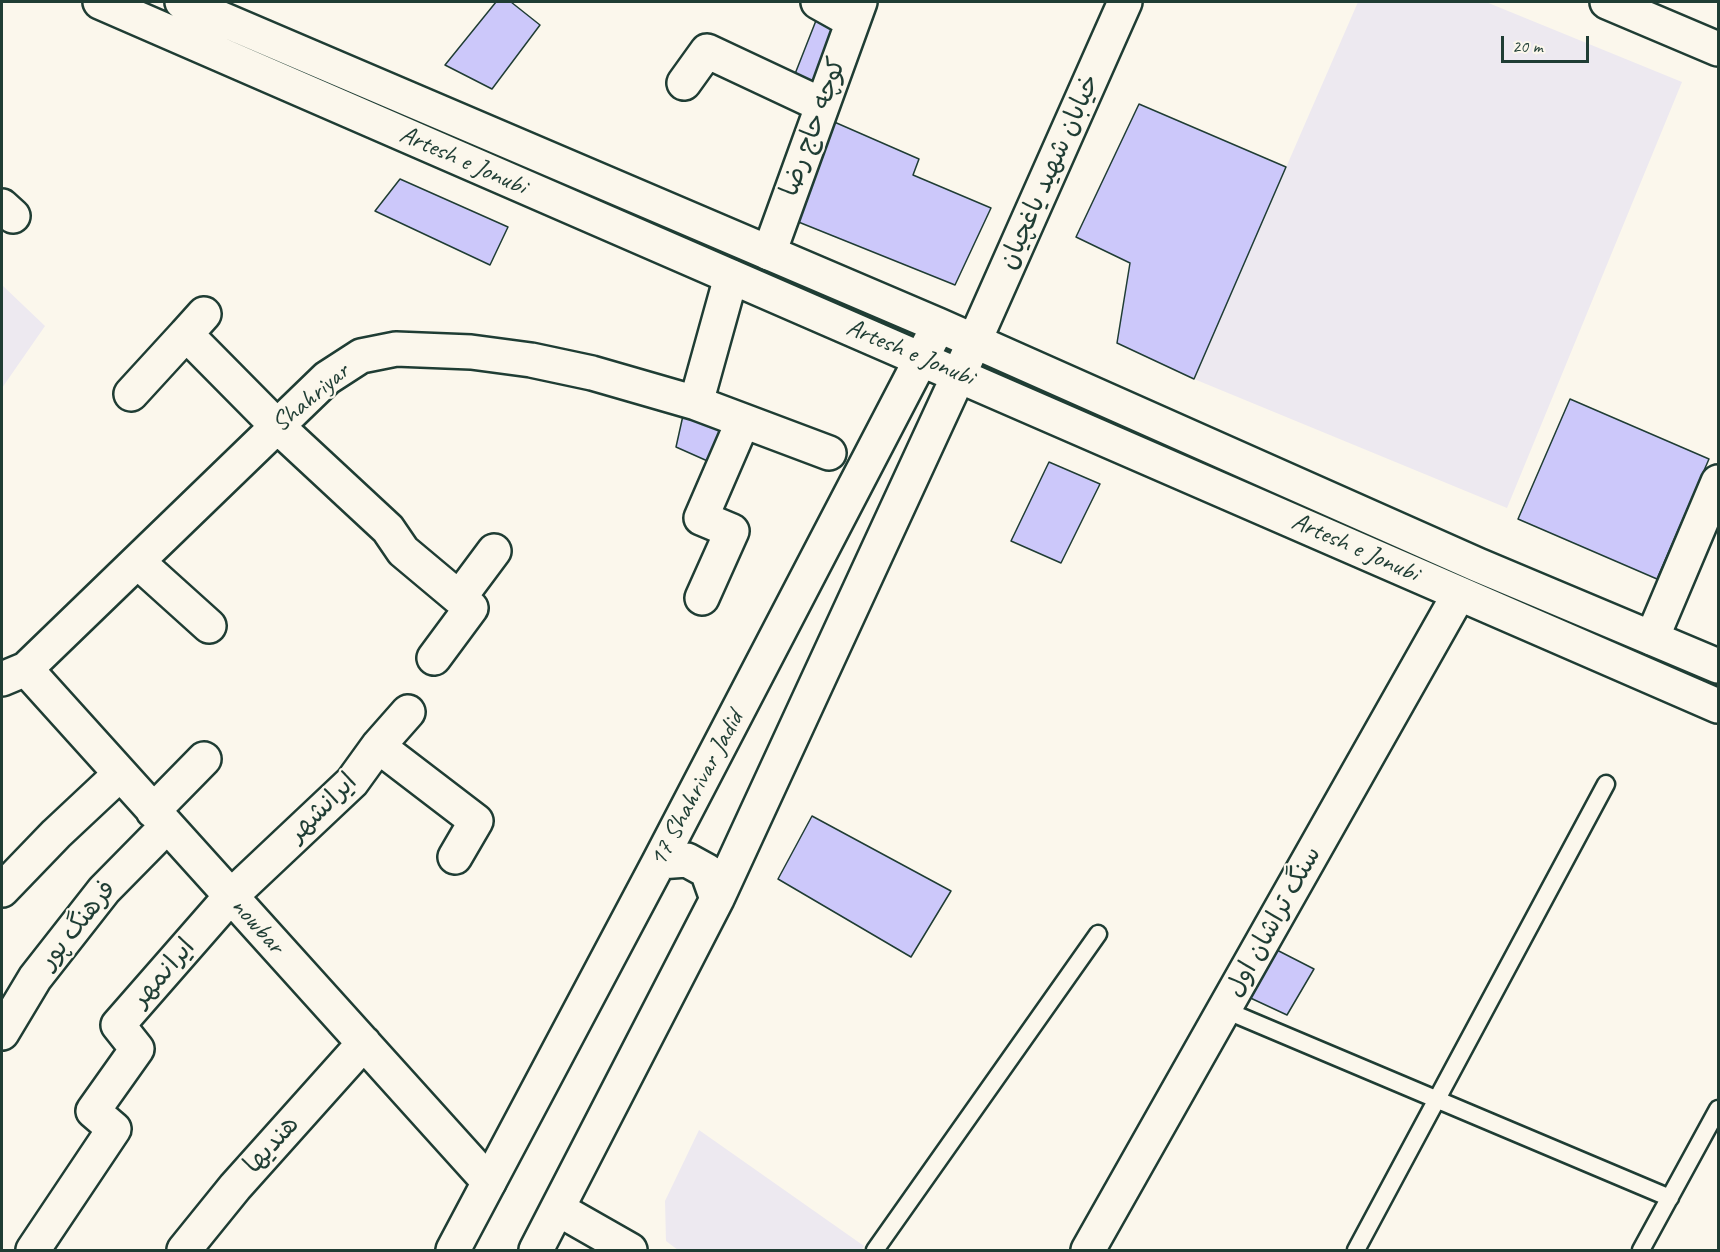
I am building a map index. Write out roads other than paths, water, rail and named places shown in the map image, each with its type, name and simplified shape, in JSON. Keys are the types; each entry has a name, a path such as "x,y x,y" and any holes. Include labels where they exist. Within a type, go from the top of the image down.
{"main road":[{"name":"Artesh e Jonubi","path":"100,2 1719,706"},
{"name":"Artesh e Jonubi","path":"182,2 938,325 1478,565 1719,666"},
{"path":"818,2 856,11"},
{"name":"خیابان شهید یاغچیان","path":"974,342 1125,2"},
{"path":"1607,2 1719,49"},
{"name":"کوچه حاج رضا","path":"769,253 856,11"},
{"path":"684,84 707,51 822,105"},
{"path":"696,403 731,277"},
{"path":"131,394 195,324 276,425 388,529 403,550 471,608 434,657"},
{"name":"17 Shahrivar Jadid","path":"453,1251 659,862 938,325"},
{"path":"536,1251 717,899 974,342"},
{"name":"Shahriyar","path":"14,674 138,562 276,425 327,378 361,356 396,350 471,352 531,360 592,373 696,403 829,453"},
{"path":"702,598 732,531 700,518 743,422"},
{"path":"1652,638 1719,482"},
{"path":"459,598 494,551"},
{"path":"138,562 209,626"},
{"name":"سنگ تراشان اول","path":"1088,1251 1459,594"},
{"name":"nowbar","path":"14,674 120,774 489,1182"},
{"name":"ایرانشهر","path":"230,897 352,782 378,746 408,712"},
{"path":"378,746 476,821 455,857"},
{"name":"فرهنگ پور","path":"2,1033 34,978 160,819 204,759"},
{"path":"2,890 56,834 120,774"},
{"path":"659,862 687,860 707,871 717,899"},
{"name":"ایرانمهر","path":"33,1251 114,1129 93,1111 137,1049 118,1024 230,897"},
{"name":"هندیها","path":"184,1251 235,1187 364,1043"},
{"path":"558,1209 630,1251"}],"lane":[{"path":"1356,1251 1606,784"},
{"path":"875,1251 1098,934"},
{"path":"1225,1010 1670,1198"},
{"path":"1641,1251 1719,1109"}]}
